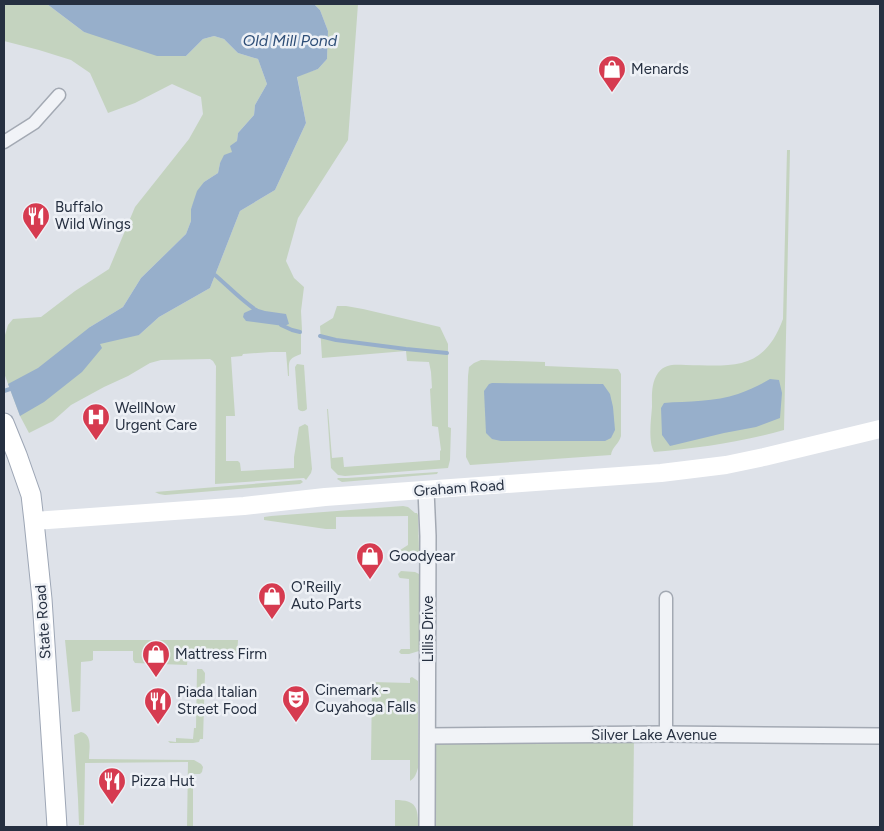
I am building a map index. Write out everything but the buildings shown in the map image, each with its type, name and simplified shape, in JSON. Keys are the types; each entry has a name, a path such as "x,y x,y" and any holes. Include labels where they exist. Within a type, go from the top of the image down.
{"main road":[{"name":"State Road","path":"4,424 30,495 34,521 42,599 57,827"},
{"name":"Graham Road","path":"34,521 708,468 764,457 880,429"}],"street":[{"path":"4,142 34,123 58,95"},
{"name":"Lillis Drive","path":"426,490 428,536 427,827"},
{"path":"666,598 666,734"},
{"name":"Silver Lake Avenue","path":"428,736 666,734 880,736"}],"green space":[{"path":"4,4 47,4 84,32 186,56 203,39 214,36 224,39 238,53 258,59 267,84 255,105 254,115 238,133 232,152 220,163 218,173 204,182 191,209 191,221 186,234 141,278 123,307 90,327 139,335 159,317 210,288 240,211 275,190 306,123 297,76 318,69 327,59 328,31 320,10 314,4 358,4 348,140 298,218 286,261 294,278 304,287 301,311 301,354 291,359 289,376 286,352 243,354 242,356 231,357 235,416 226,416 226,461 238,461 241,471 294,468 299,427 305,424 308,426 312,469 306,480 304,478 215,484 216,366 210,359 161,360 150,363 71,405 53,421 29,433 20,416 4,373 5,335 8,325 13,319 41,317 75,291 109,269 135,207 189,139 203,114 201,97 172,84 135,103 108,113 90,73 71,60 4,41"},
{"path":"787,150 790,150 784,430 719,444 654,452 650,436 652,389 658,373 667,366 674,365 718,366 745,362 756,357 766,348 775,336 783,319"},
{"path":"337,306 363,309 440,327 448,344 448,427 451,428 448,468 345,476 338,475 331,468 327,409 332,458 343,457 344,467 440,460 441,450 438,427 432,426 430,389 432,388 429,362 407,361 406,351 322,358 320,326 333,318"},
{"path":"481,360 545,362 545,366 618,369 621,374 621,436 611,455 470,465 466,457 468,376 469,367"},
{"path":"297,364 304,365 307,409 304,411 298,409 295,367"},
{"path":"438,472 437,474 342,482 337,479 338,478"},
{"path":"301,480 303,482 300,484 165,495 155,492"},
{"path":"408,507 418,515 419,551 414,555 399,556 397,552 408,545 408,516 336,517 336,529 264,520 264,517 271,516"},
{"path":"401,571 419,574 419,651 409,654 401,654 399,652 401,649 410,649 409,579 399,577 398,574"},
{"path":"65,640 238,640 237,654 188,654 187,665 135,663 133,651 93,651 93,660 81,662 80,711 72,712"},
{"path":"197,669 202,669 205,673 203,739 193,743 170,743 168,741 176,742 176,738 193,739 194,728 196,728"},
{"path":"412,677 418,681 418,768 410,781 410,760 371,760 372,682 410,683 410,678"},
{"path":"81,732 89,739 89,759 194,760 201,764 203,767 202,772 200,774 193,774 193,827 187,827 188,762 85,763 84,825 79,825 74,735"},
{"path":"634,735 633,827 428,827 428,736"},
{"path":"395,800 402,800 415,806 418,815 418,827 395,827"}],"water":[{"name":"Old Mill Pond","path":"47,4 314,4 320,10 328,31 327,59 318,69 297,77 306,123 275,190 240,211 210,288 159,317 139,335 100,344 102,348 82,372 44,402 20,416 8,384 38,368 90,327 123,307 141,278 186,234 191,221 191,209 197,191 204,182 218,173 224,155 232,152 230,146 237,141 238,133 254,115 255,105 267,84 258,59 238,53 224,39 214,36 203,39 186,56 157,56 84,32"},
{"path":"255,308 286,314 289,324 284,326 246,321 243,317 244,313"},
{"path":"770,379 779,380 782,393 780,418 756,427 670,446 662,435 661,408 664,403 729,397"},
{"path":"492,383 603,384 610,394 615,430 611,438 605,441 501,441 492,439 486,433 484,391"}],"waterway":[{"path":"215,275 256,310"},
{"path":"281,325 300,332"},
{"path":"320,336 336,340 447,353"},
{"path":"4,391 13,388"}],"place":[{"name":"Menards","path":"612,93"},
{"name":"Buffalo Wild Wings","path":"36,240"},
{"name":"WellNow Urgent Care","path":"96,441"},
{"name":"Goodyear","path":"370,580"},
{"name":"O'Reilly Auto Parts","path":"272,620"},
{"name":"Mattress Firm","path":"156,678"},
{"name":"Cinemark - Cuyahoga Falls","path":"296,723"},
{"name":"Piada Italian Street Food","path":"158,725"},
{"name":"Pizza Hut","path":"112,805"}]}
